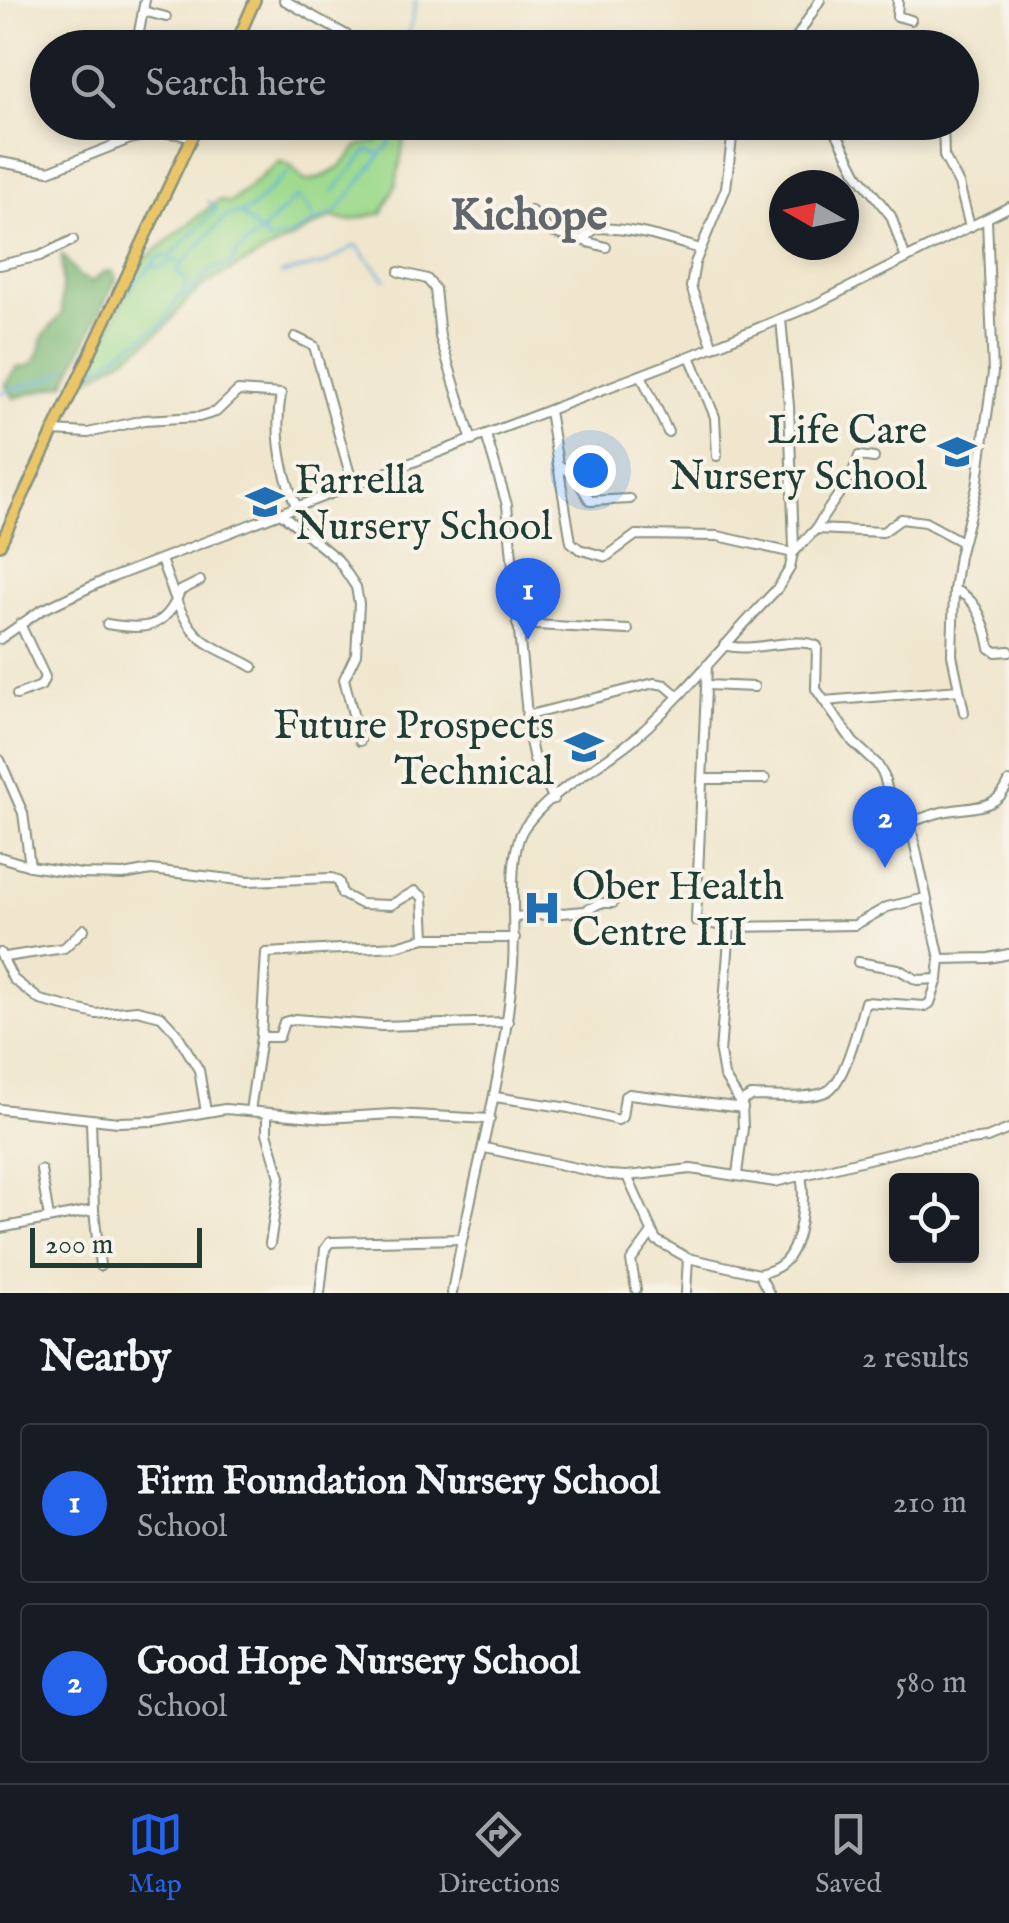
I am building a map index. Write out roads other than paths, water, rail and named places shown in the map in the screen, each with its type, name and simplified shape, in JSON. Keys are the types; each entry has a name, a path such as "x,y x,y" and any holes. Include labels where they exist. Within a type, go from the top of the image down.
{"main road":[{"path":"242,30 255,0"},
{"path":"0,546 191,140"}],"street":[{"path":"139,30 145,0"},
{"path":"284,0 336,30"},
{"path":"801,30 820,0"},
{"path":"898,0 898,16 911,20"},
{"path":"143,11 166,17"},
{"path":"0,162 49,171 130,140"},
{"path":"713,347 690,287 700,249 726,188 732,140"},
{"path":"840,140 858,174 891,216 906,260"},
{"path":"944,140 944,156 959,184 970,227"},
{"path":"0,638 90,587 781,319 1009,207"},
{"path":"531,211 551,232 606,246"},
{"path":"964,712 952,636 954,590 977,487 993,372 987,219"},
{"path":"584,238 596,228 616,228 656,234 700,249"},
{"path":"0,265 40,256 73,240"},
{"path":"400,272 427,279 435,289 440,337 472,440"},
{"path":"452,1293 508,1022 518,842 529,822 554,799 636,737 678,696 782,583 790,568 794,553 781,319"},
{"path":"295,337 314,346 354,485"},
{"path":"690,356 716,417 718,456"},
{"path":"641,375 668,432"},
{"path":"54,431 88,433 144,420 199,417 216,412 238,391 280,394 276,424 280,454 297,508"},
{"path":"548,410 571,542 579,548 606,556 636,536 711,536 794,553"},
{"path":"486,436 508,505 526,716 534,760 554,799"},
{"path":"794,553 852,476 859,456 874,458"},
{"path":"559,465 574,476 590,501 630,499"},
{"path":"282,514 338,560 356,587 356,654 344,679 360,740"},
{"path":"816,528 882,532 902,519 925,522 962,542"},
{"path":"161,560 177,601 200,638 253,667"},
{"path":"107,624 148,627 167,616 184,588 200,582"},
{"path":"954,590 964,593 985,623 992,650 1009,651"},
{"path":"17,694 41,686 45,677 20,624"},
{"path":"517,624 628,630"},
{"path":"724,646 744,649 812,643 818,649 815,686 853,742 877,764 892,808 908,823 940,959 938,979 930,1003 925,1006 865,1002 839,1077 831,1089 818,1094 750,1096 742,1105"},
{"path":"707,664 696,921 730,928 855,926 890,906 926,898"},
{"path":"526,716 654,683 665,685 678,696"},
{"path":"707,685 754,688"},
{"path":"824,701 959,690"},
{"path":"0,760 23,813 30,866"},
{"path":"702,779 765,779"},
{"path":"908,823 946,811 990,804 1001,796 1009,782"},
{"path":"0,857 30,866 93,875 151,870 248,881 332,878 339,882 342,894 365,905 395,904 415,891 423,897 425,938"},
{"path":"515,917 586,911 600,903 613,903"},
{"path":"730,928 721,1008 721,1064 742,1105 737,1174"},
{"path":"84,930 64,948 2,955 13,979 40,1000 96,1014 137,1010 161,1016 176,1032 198,1070 206,1112"},
{"path":"250,1111 261,1037 266,953 397,946 425,938 515,938"},
{"path":"940,959 1009,954"},
{"path":"858,962 898,968 917,980 938,979"},
{"path":"261,1037 278,1038 284,1022 295,1019 382,1026 508,1022"},
{"path":"495,1098 568,1108 618,1120 622,1117 624,1097 629,1094 742,1105"},
{"path":"0,1109 91,1120 154,1121 206,1112 250,1111 325,1118 406,1114 490,1119"},
{"path":"268,1113 267,1133 280,1177 270,1244"},
{"path":"91,1120 100,1266"},
{"path":"485,1148 628,1176 691,1168 765,1182 921,1146 986,1138 1009,1129"},
{"path":"40,1170 49,1218"},
{"path":"628,1176 651,1234 661,1244 688,1258 759,1274 781,1265 789,1255 804,1210 801,1176"},
{"path":"0,1228 94,1210"},
{"path":"636,1289 631,1260 651,1234"},
{"path":"320,1293 325,1248 330,1242 462,1238"},
{"path":"686,1293 688,1258"},
{"path":"759,1274 769,1293"}],"waterway":[{"path":"410,30 416,0"},
{"path":"85,377 163,323 181,294 186,296 212,269 232,264 236,253 260,233 268,241 288,237 337,211 391,140"},
{"path":"333,192 368,150 380,154"},
{"path":"183,291 188,282 176,271 225,217 250,210 287,173"},
{"path":"263,230 296,197 305,203 314,219"},
{"path":"122,298 161,255 169,258 217,208 208,201"},
{"path":"240,213 259,232"},
{"path":"281,274 325,264 356,245 385,279"},
{"path":"153,266 159,268 175,260 181,263"},
{"path":"0,393 57,376 67,368"}],"place":[{"name":"Life Care Nursery School","path":"957,452"},
{"name":"Farrella Nursery School","path":"265,502"},
{"name":"Firm Foundation Nursery School","path":"528,640"},
{"name":"Future Prospects Technical","path":"584,747"},
{"name":"Good Hope Nursery School","path":"885,868"},
{"name":"Ober Health Centre III","path":"542,908"}],"district":[{"name":"Kichope","path":"529,213"}]}
